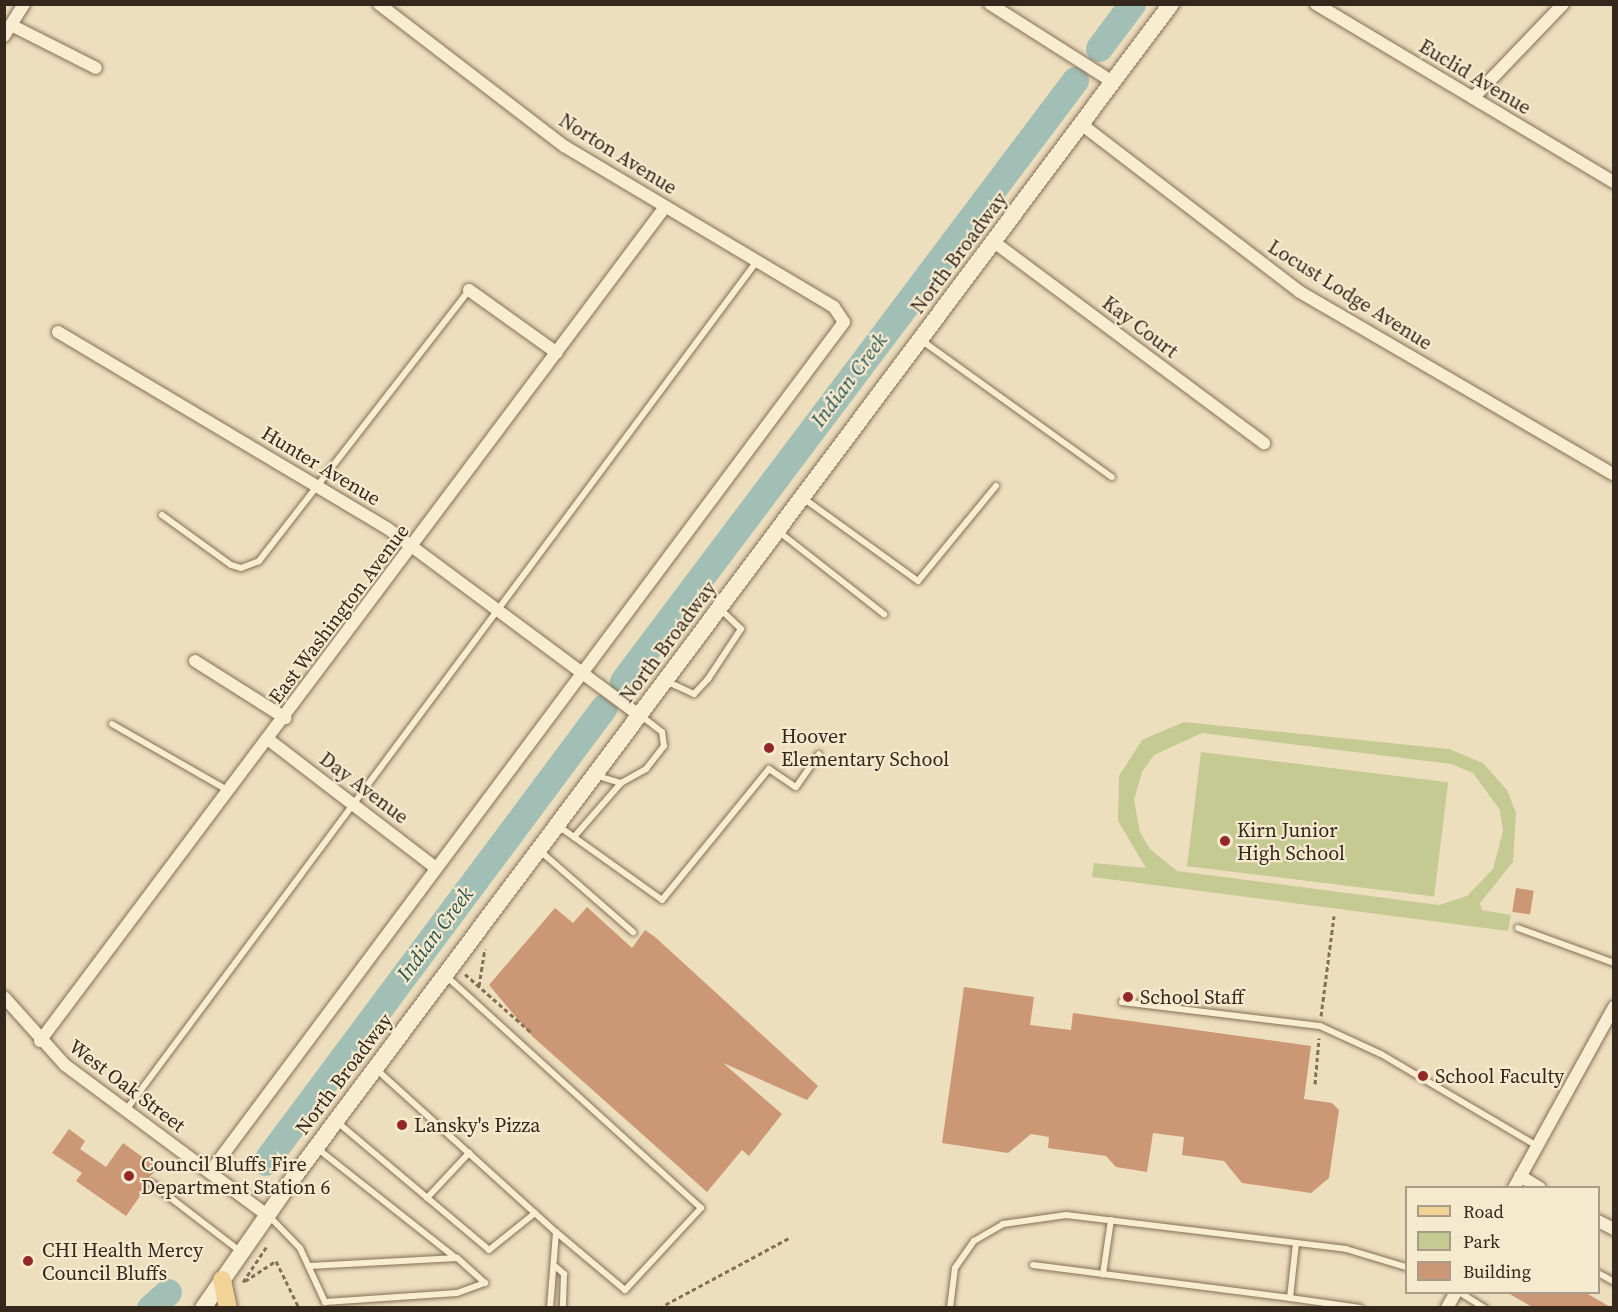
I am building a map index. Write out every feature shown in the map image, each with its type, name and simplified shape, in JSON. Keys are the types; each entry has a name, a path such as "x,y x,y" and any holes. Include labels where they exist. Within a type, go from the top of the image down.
{"main road":[{"name":"North Broadway","path":"203,1308 335,1121 1171,4"},
{"path":"222,1280 228,1308"}],"street":[{"path":"24,4 8,31 96,68"},
{"name":"Norton Avenue","path":"379,4 564,146 834,306 844,322 581,672"},
{"path":"990,4 1113,82"},
{"name":"Euclid Avenue","path":"1316,4 1614,182"},
{"path":"1473,98 1563,4"},
{"name":"Locust Lodge Avenue","path":"1081,124 1300,292 1614,475"},
{"name":"East Washington Avenue","path":"40,1041 269,740 665,207"},
{"name":"Kay Court","path":"994,242 1264,443"},
{"path":"469,290 557,353"},
{"name":"Hunter Avenue","path":"58,332 319,487 413,546 639,715"},
{"path":"195,661 285,718"},
{"path":"210,1172 581,672"},
{"name":"Day Avenue","path":"269,740 436,868"},
{"name":"West Oak Street","path":"4,997 40,1041 126,1110 267,1215"},
{"path":"1515,1186 1614,1006"},
{"path":"1520,1176 1537,1186"},
{"path":"1600,1222 1614,1229"}],"lane":[{"path":"126,1110 757,261"},
{"path":"162,515 219,559 241,568 259,561 319,487 469,290"},
{"path":"920,340 1112,477"},
{"path":"802,497 918,581 996,486"},
{"path":"777,531 884,614"},
{"path":"665,680 694,694 708,679 741,629 719,608"},
{"path":"574,837 621,783 646,769 664,746 662,732 639,715"},
{"path":"112,724 230,792"},
{"path":"557,825 662,900 769,769 796,786 819,754"},
{"path":"594,775 621,783"},
{"path":"538,850 633,932"},
{"path":"1518,927 1614,963"},
{"path":"375,1068 556,1232 625,1290 701,1208 444,975"},
{"path":"1122,1002 1320,1026 1381,1054 1536,1146"},
{"path":"335,1121 489,1250 535,1213"},
{"path":"267,1215 300,1248 325,1302 335,1305 457,1293 485,1283 316,1147"},
{"path":"427,1198 469,1154"},
{"path":"150,1182 241,1252"},
{"path":"950,1308 955,1268 974,1241 1003,1224 1066,1215 1346,1249 1405,1266"},
{"path":"1103,1274 1111,1220"},
{"path":"550,1308 550,1275 556,1267 556,1232"},
{"path":"1290,1298 1296,1243"},
{"path":"309,1266 456,1258"},
{"path":"1033,1265 1360,1308"},
{"path":"556,1267 564,1274 563,1308"},
{"path":"1600,1274 1614,1282"},
{"path":"1452,1296 1485,1308"}],"path":[{"path":"1315,1084 1334,916"},
{"path":"479,986 486,946"},
{"path":"465,974 532,1033"},
{"path":"659,1308 791,1237"},
{"path":"243,1282 276,1261 299,1308"}],"green space":[{"path":"1184,722 1449,749 1483,763 1507,790 1516,813 1513,862 1480,903 1482,910 1511,915 1508,931 1092,877 1094,863 1146,868 1118,821 1119,776 1142,740","holes":["1202,733 1451,764 1473,773 1500,810 1503,831 1493,869 1467,896 1439,905 1177,871 1150,849 1140,832 1134,800 1142,772 1154,755"]},
{"path":"1201,752 1448,782 1434,896 1187,866"}],"building":[{"path":"1516,888 1534,891 1530,915 1512,912"},
{"path":"587,907 632,948 645,930 655,937 818,1086 807,1100 723,1063 782,1114 749,1156 742,1150 707,1192 532,1036 489,985 555,908 573,923"},
{"path":"964,987 1034,997 1030,1025 1071,1030 1073,1013 1311,1046 1304,1099 1332,1103 1339,1110 1329,1178 1311,1193 1242,1183 1224,1161 1182,1155 1184,1137 1153,1133 1147,1172 1116,1167 1106,1156 1048,1148 1049,1137 1031,1134 1008,1153 942,1143"},
{"path":"69,1129 85,1141 80,1149 106,1167 123,1143 159,1169 146,1179 147,1186 126,1216 76,1181 82,1173 52,1153"},
{"path":"1510,1294 1588,1294 1612,1308 1534,1308"}],"waterway":[{"name":"Indian Creek","path":"1099,48 1132,4"},
{"name":"Indian Creek","path":"623,681 1075,80"},
{"name":"Indian Creek","path":"265,1162 604,707"},
{"name":"Indian Creek","path":"150,1308 168,1292"}],"place":[{"name":"Hoover Elementary School","path":"769,748"},
{"name":"Kirn Junior High School","path":"1225,841"},
{"name":"School Staff","path":"1128,997"},
{"name":"School Faculty","path":"1423,1076"},
{"name":"Lansky's Pizza","path":"402,1125"},
{"name":"Council Bluffs Fire Department Station 6","path":"129,1176"},
{"name":"CHI Health Mercy Council Bluffs","path":"28,1261"}]}
